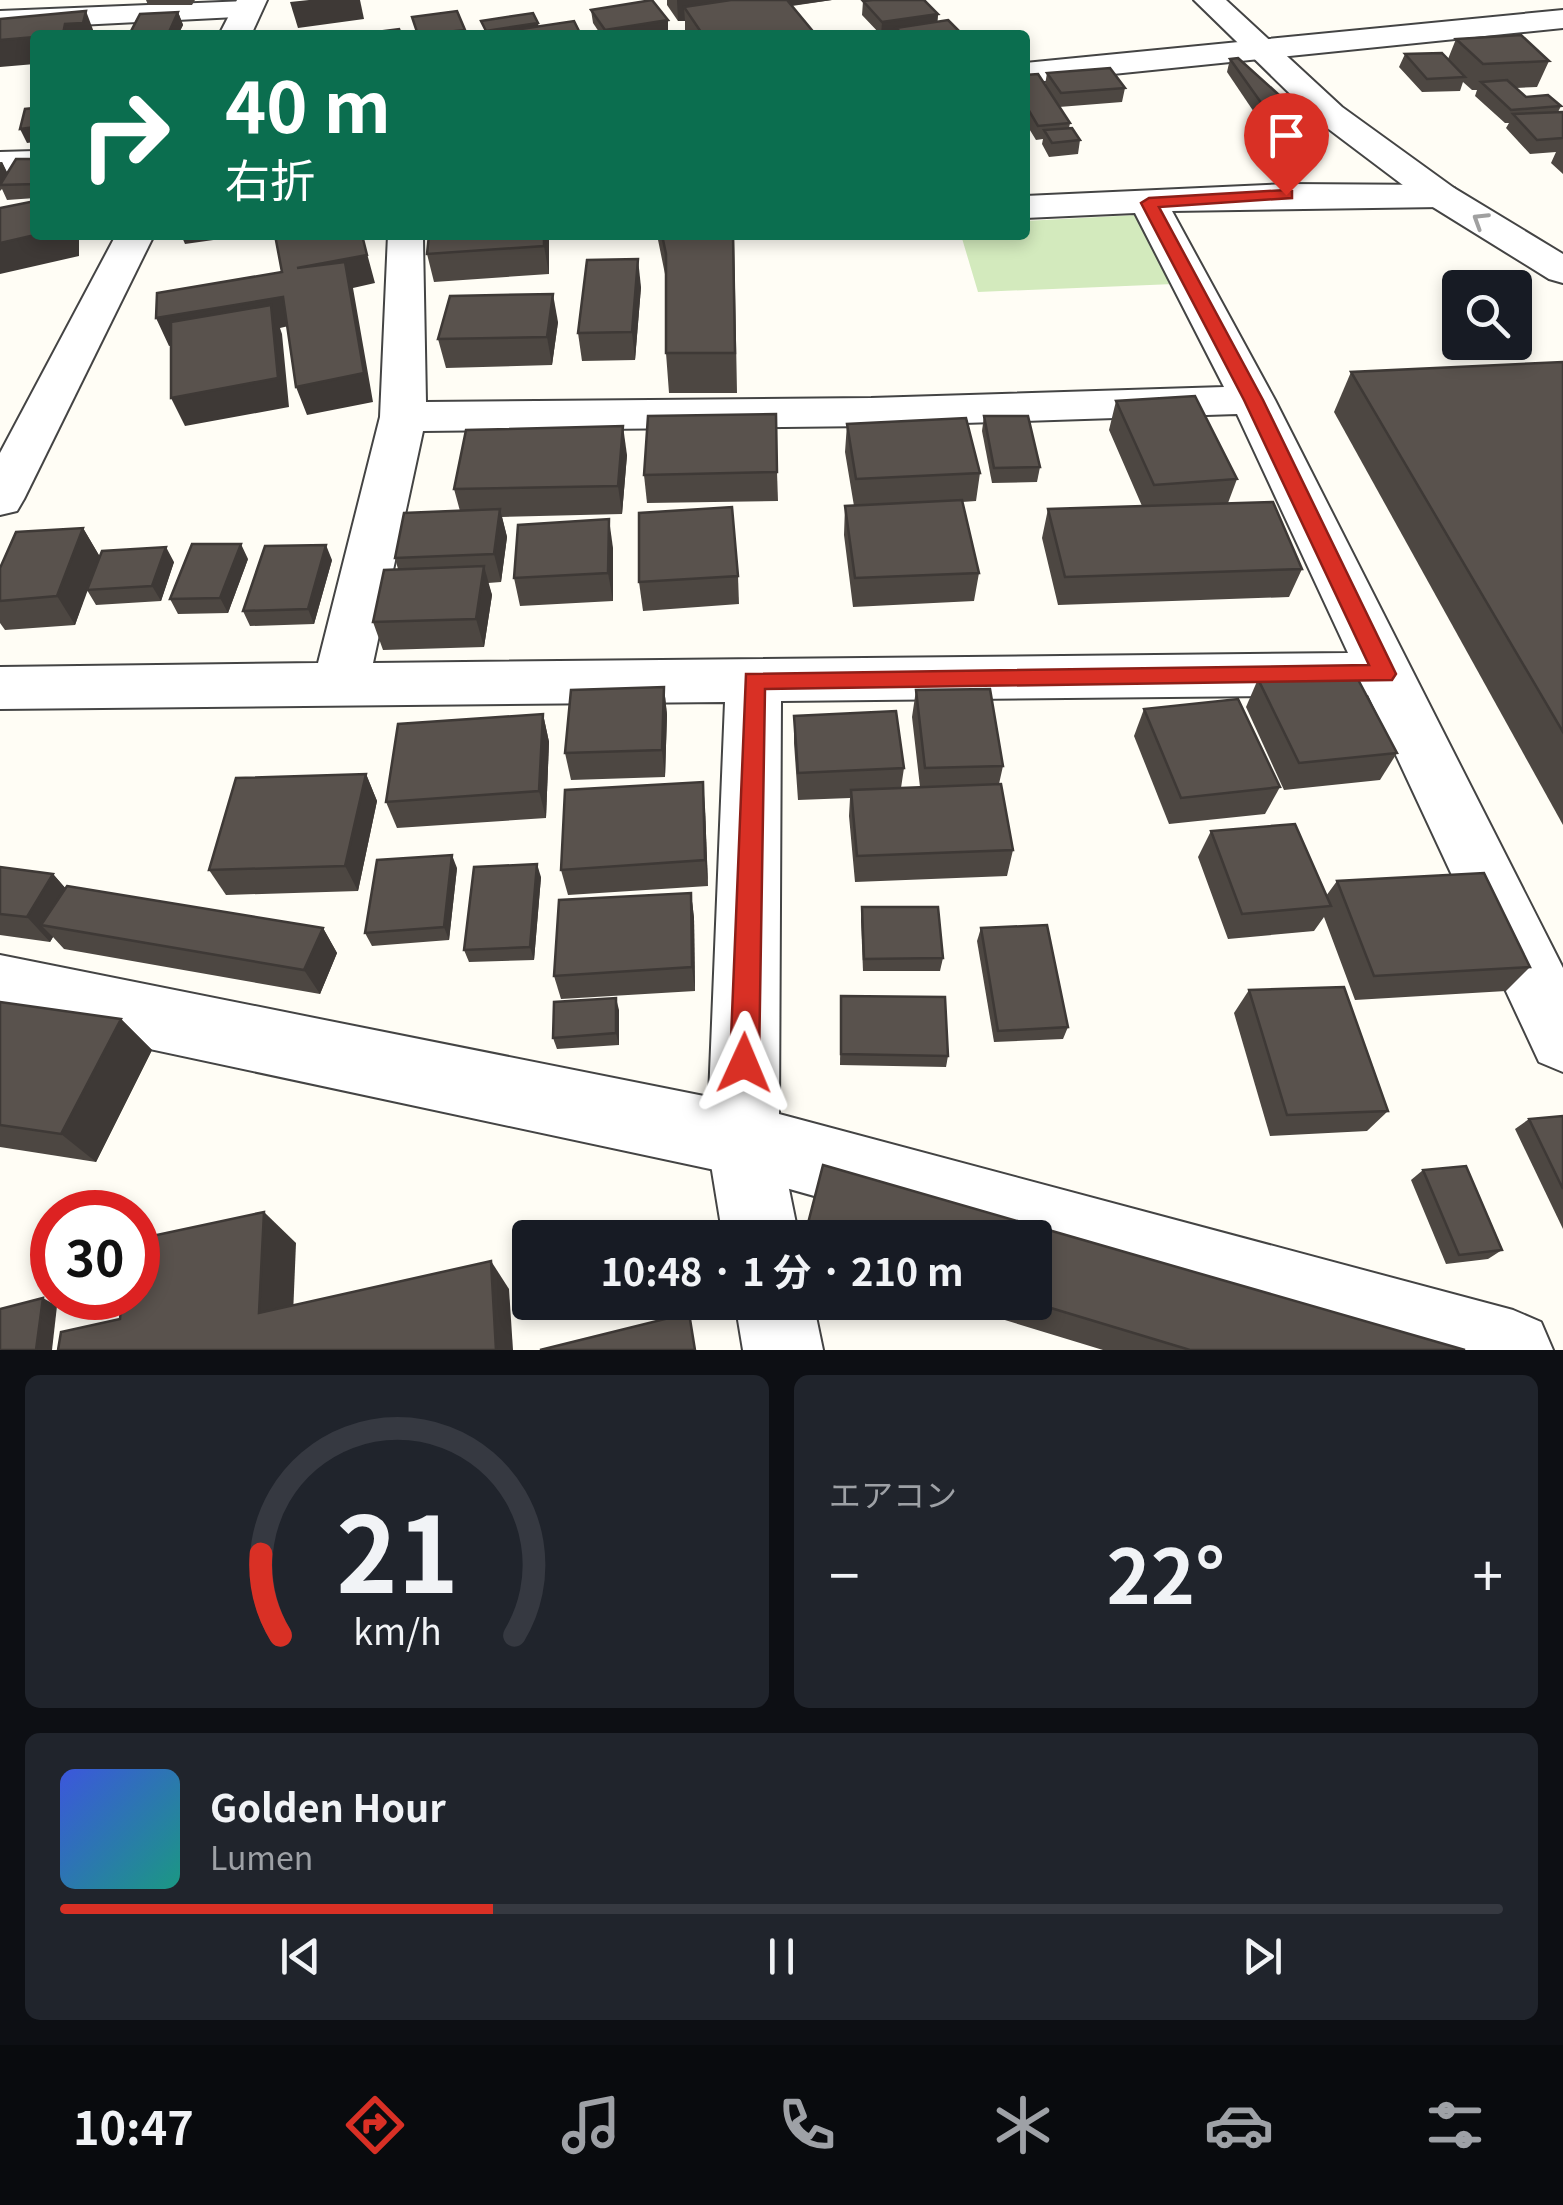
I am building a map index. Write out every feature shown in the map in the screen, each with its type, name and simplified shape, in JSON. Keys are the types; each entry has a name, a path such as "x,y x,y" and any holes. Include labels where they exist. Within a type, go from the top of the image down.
{"street":[{"path":"1209,0 1330,114 1441,196 1563,271"},
{"path":"1273,11 1338,71"},
{"path":"0,20 245,15"},
{"path":"1030,73 1563,19"},
{"path":"0,163 30,162"},
{"path":"1030,208 1286,195 1441,196"},
{"path":"1149,203 1253,400 1563,1039"},
{"path":"0,499 132,240"},
{"path":"342,684 403,418 411,240"},
{"path":"403,418 871,412 1253,400"},
{"path":"0,688 1384,674"},
{"path":"754,680 743,1140 758,1220"},
{"path":"0,986 743,1140 1513,1350"},
{"path":"777,1320 783,1350"}],"green space":[{"path":"1136,215 1174,284 978,292 962,240 1030,240 1030,221"}],"building":[{"path":"652,0 668,20 605,30 591,10"},
{"path":"731,0 787,0 812,30 700,30 684,7"},
{"path":"924,0 938,14 882,22 863,1"},
{"path":"86,11 83,23 65,24 64,30 30,30 30,37 0,40 0,19"},
{"path":"457,11 465,30 416,30 412,17"},
{"path":"178,12 170,30 132,30 140,14"},
{"path":"533,13 538,23 486,30 481,21"},
{"path":"948,20 958,30 898,30"},
{"path":"574,21 578,30 521,30"},
{"path":"1521,35 1549,61 1483,64 1456,39"},
{"path":"1442,53 1465,77 1427,79 1405,54"},
{"path":"1238,58 1288,103 1262,104 1230,59"},
{"path":"1110,68 1125,88 1061,93 1047,73"},
{"path":"1038,74 1070,123 1038,126 1030,112 1030,75"},
{"path":"1507,80 1526,97 1548,95 1561,106 1511,110 1481,82"},
{"path":"30,108 30,128 20,129 25,109"},
{"path":"1563,112 1563,138 1537,140 1513,114"},
{"path":"1072,128 1080,140 1052,143 1044,130"},
{"path":"16,159 30,159 30,184 0,185"},
{"path":"30,202 30,236 0,243 0,208"},
{"path":"276,240 363,240 367,255 297,268 345,262 364,373 296,387 283,297 156,318 157,293 282,272"},
{"path":"428,240 544,240 544,246 427,254"},
{"path":"663,240 733,240 735,353 666,353"},
{"path":"638,259 632,332 578,333 587,260"},
{"path":"553,294 547,337 438,339 450,296"},
{"path":"271,305 278,378 171,398 171,322"},
{"path":"1563,362 1563,732 1351,372"},
{"path":"1195,396 1237,479 1154,485 1116,401"},
{"path":"776,414 777,472 644,475 648,416"},
{"path":"984,416 1028,416 1040,467 994,468"},
{"path":"966,418 980,473 856,479 847,424"},
{"path":"623,426 618,486 454,489 466,430"},
{"path":"962,500 979,573 855,578 845,506"},
{"path":"1273,502 1302,569 1065,577 1048,509"},
{"path":"732,507 738,576 639,582 639,513"},
{"path":"500,509 494,554 395,558 404,513"},
{"path":"609,519 608,573 514,578 518,525"},
{"path":"83,528 57,596 0,601 0,568 16,532"},
{"path":"192,544 241,544 220,598 170,599"},
{"path":"326,545 308,609 243,611 265,546"},
{"path":"166,547 152,586 87,590 102,551"},
{"path":"484,566 476,619 373,622 384,570"},
{"path":"1353,670 1397,753 1299,763 1258,679"},
{"path":"664,687 662,750 565,753 571,690"},
{"path":"990,689 1003,766 925,768 916,690"},
{"path":"1238,699 1280,787 1181,798 1144,709"},
{"path":"896,711 904,768 798,773 794,716"},
{"path":"543,714 539,791 386,802 398,724"},
{"path":"366,774 345,866 209,870 236,778"},
{"path":"703,782 705,860 561,870 565,790"},
{"path":"1001,784 1013,850 857,856 851,790"},
{"path":"1295,824 1331,906 1242,914 1211,831"},
{"path":"452,855 444,927 365,933 377,860"},
{"path":"537,864 530,947 464,950 474,867"},
{"path":"0,867 53,874 27,917 0,914"},
{"path":"1484,873 1530,967 1374,976 1337,881"},
{"path":"67,886 323,928 304,970 41,925"},
{"path":"691,893 692,967 554,976 559,900"},
{"path":"862,907 938,907 943,958 864,959"},
{"path":"1047,925 1068,1027 998,1031 981,928"},
{"path":"1344,987 1388,1111 1287,1115 1249,990"},
{"path":"841,996 945,997 948,1056 841,1054"},
{"path":"616,998 616,1033 553,1038 554,1002"},
{"path":"0,1002 121,1019 61,1134 0,1125"},
{"path":"1563,1116 1563,1189 1529,1119"},
{"path":"823,1165 1014,1220 809,1220"},
{"path":"1466,1166 1502,1250 1459,1255 1423,1170"},
{"path":"264,1212 259,1313 491,1261 496,1350 58,1350 61,1332 115,1320 160,1320 160,1234"},
{"path":"1052,1231 1465,1350 1190,1350 1052,1308"},
{"path":"30,1301 30,1320 40,1320 36,1350 0,1350 0,1309"},
{"path":"661,1320 690,1320 695,1350 540,1350"}],"route":[{"path":"744,1063 754,680 1384,674 1253,400 1149,203 1286,195"}]}
